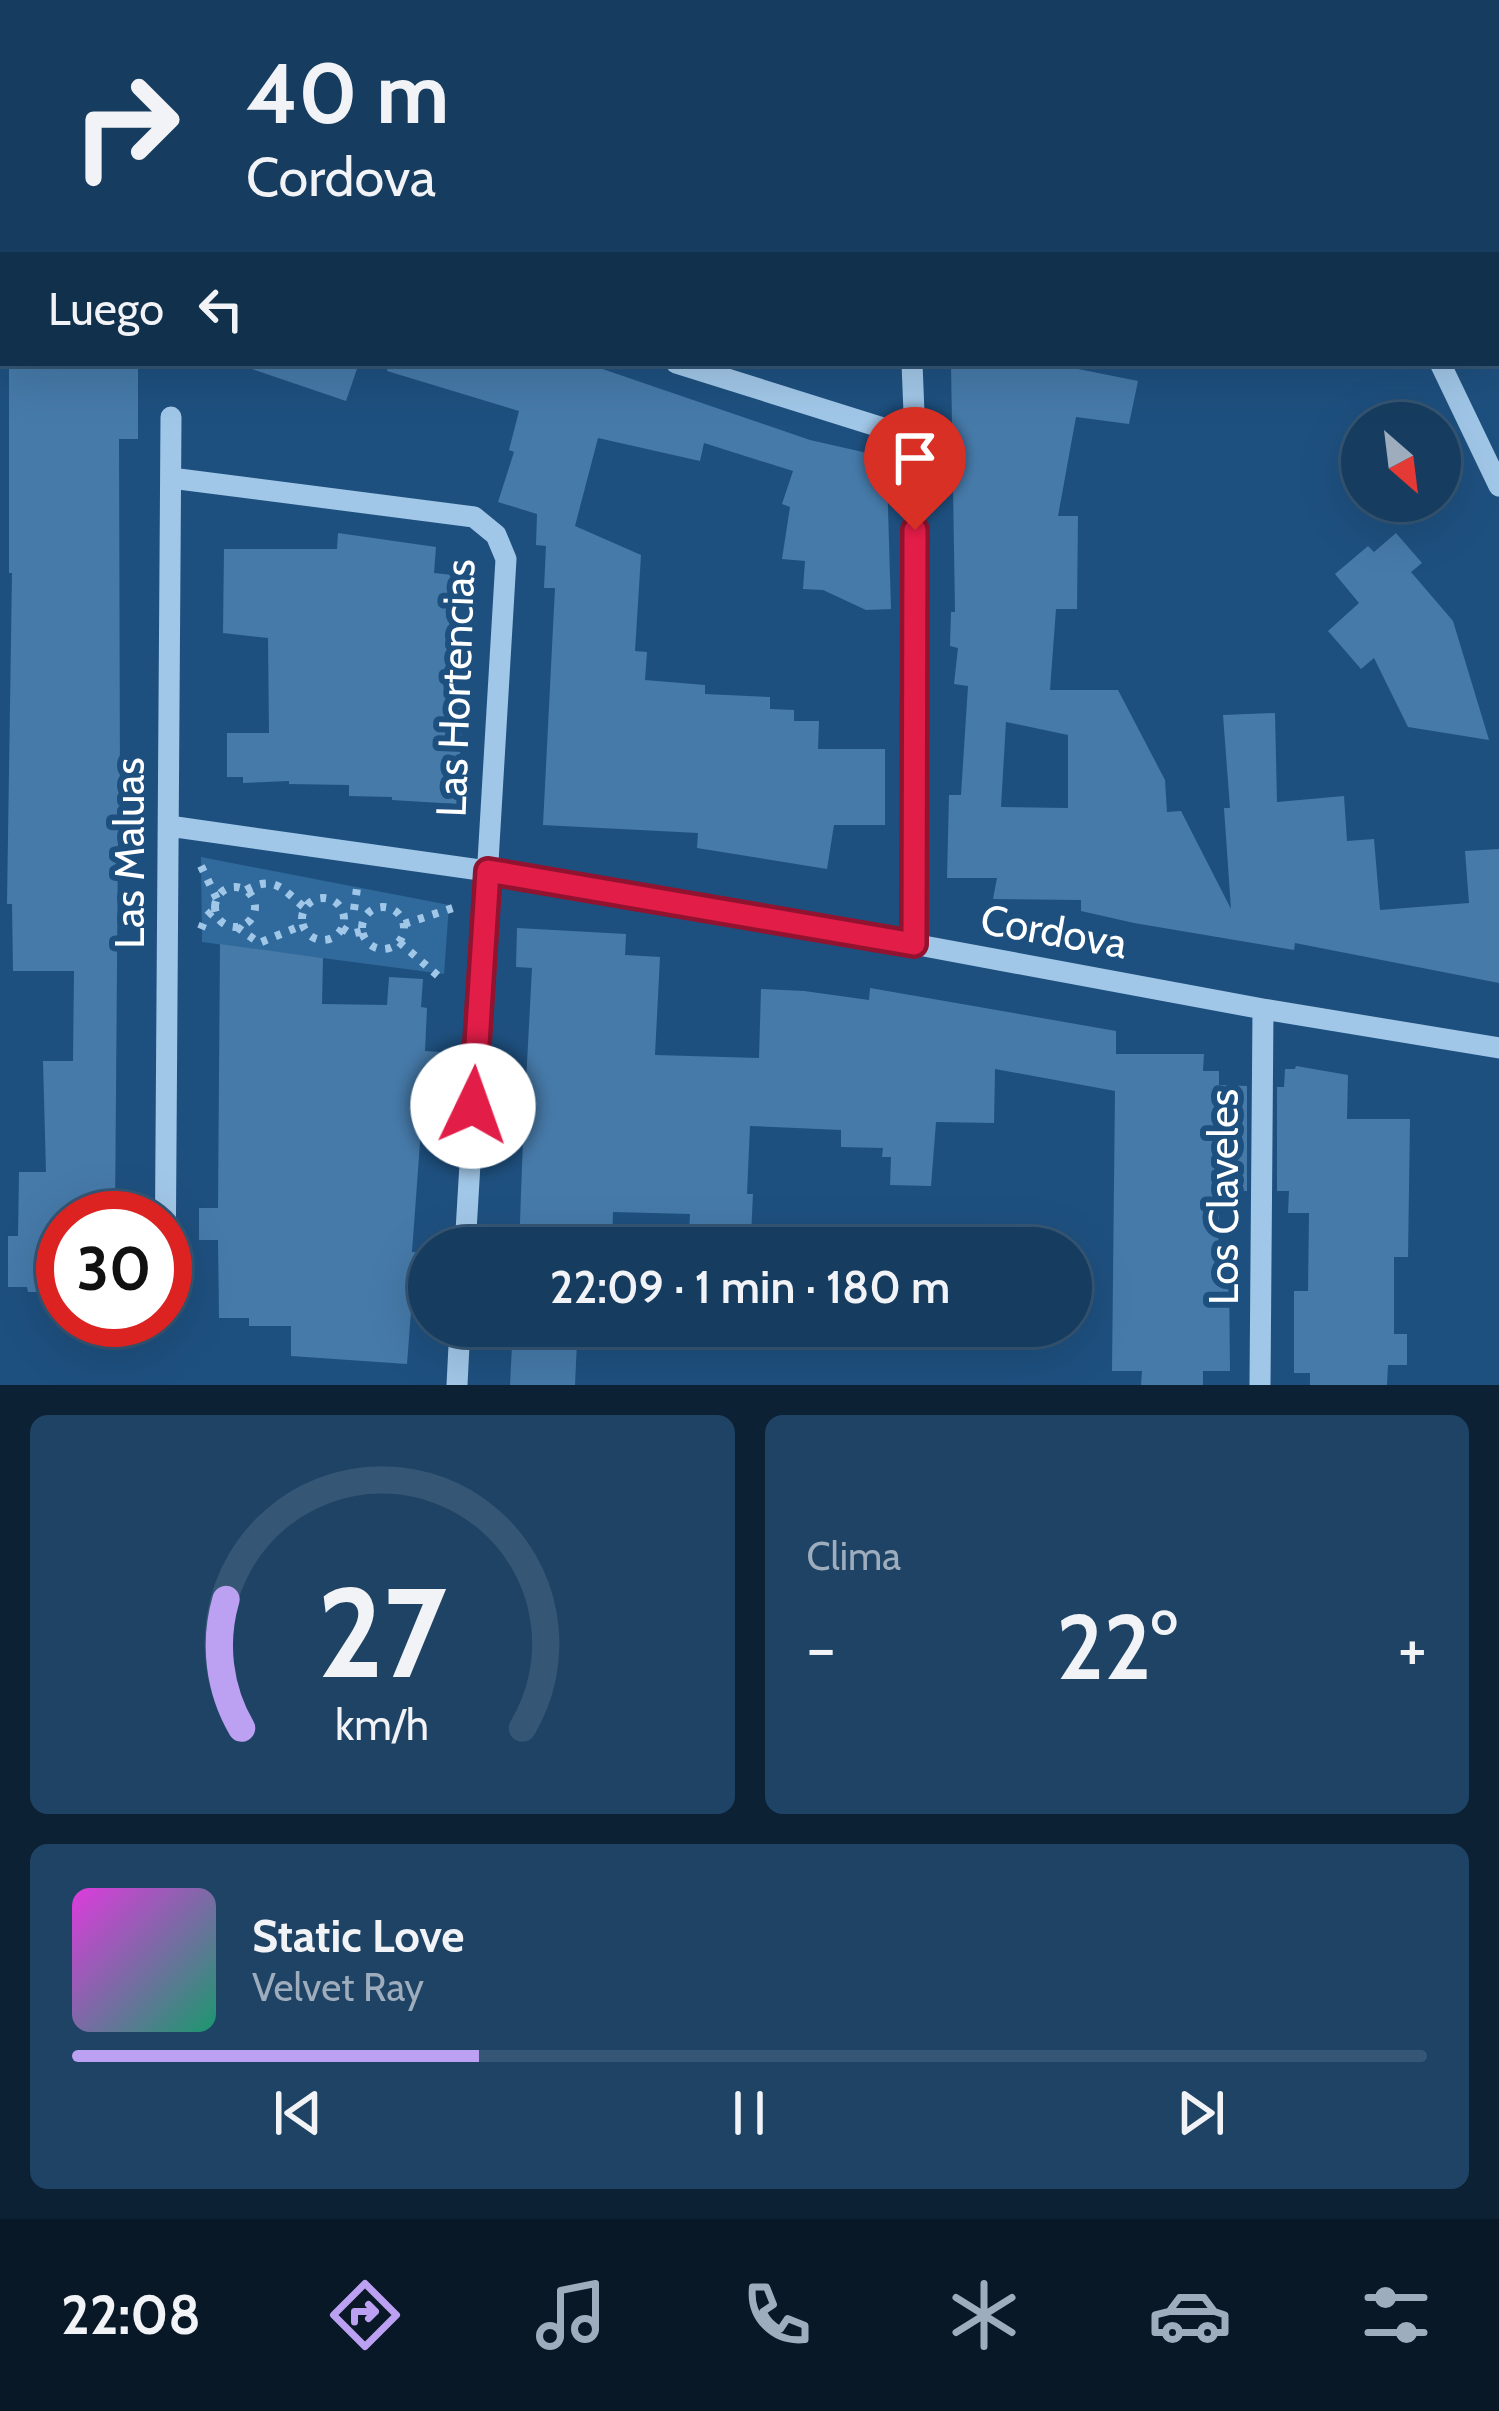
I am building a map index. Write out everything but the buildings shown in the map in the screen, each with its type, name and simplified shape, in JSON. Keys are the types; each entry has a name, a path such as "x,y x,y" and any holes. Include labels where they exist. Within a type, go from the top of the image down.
{"street":[{"path":"686,366 915,437"},
{"path":"912,366 914,944"},
{"path":"1441,366 1499,485"},
{"name":"Las Maluas","path":"166,1191 171,417"},
{"name":"Las Hortencias","path":"171,478 473,518 496,535 506,560 466,1227"},
{"name":"Cordova","path":"169,826 488,871 1499,1048"},
{"name":"Los Claveles","path":"1260,1385 1263,1009"},
{"path":"457,1384 459,1347"}],"path":[{"path":"202,866 218,919 226,925 259,943 303,925"},
{"path":"354,910 358,880"},
{"path":"245,890 262,882 273,883 305,908"},
{"path":"201,929 223,891 233,887 252,895 255,905 247,924 237,927"},
{"path":"328,898 342,912 342,928 332,938 312,937 303,925 305,908 316,899 328,898"},
{"path":"404,925 462,906"},
{"path":"376,908 398,914 404,925 399,942 382,950 371,946 361,926 366,915 376,908"},
{"path":"342,912 366,915"},
{"path":"342,928 350,934 362,931"},
{"path":"399,942 444,981"}],"shaded area":[{"path":"201,857 449,905 444,974 202,942"}],"route":[{"path":"473,1106 488,871 914,944 915,530"}]}
